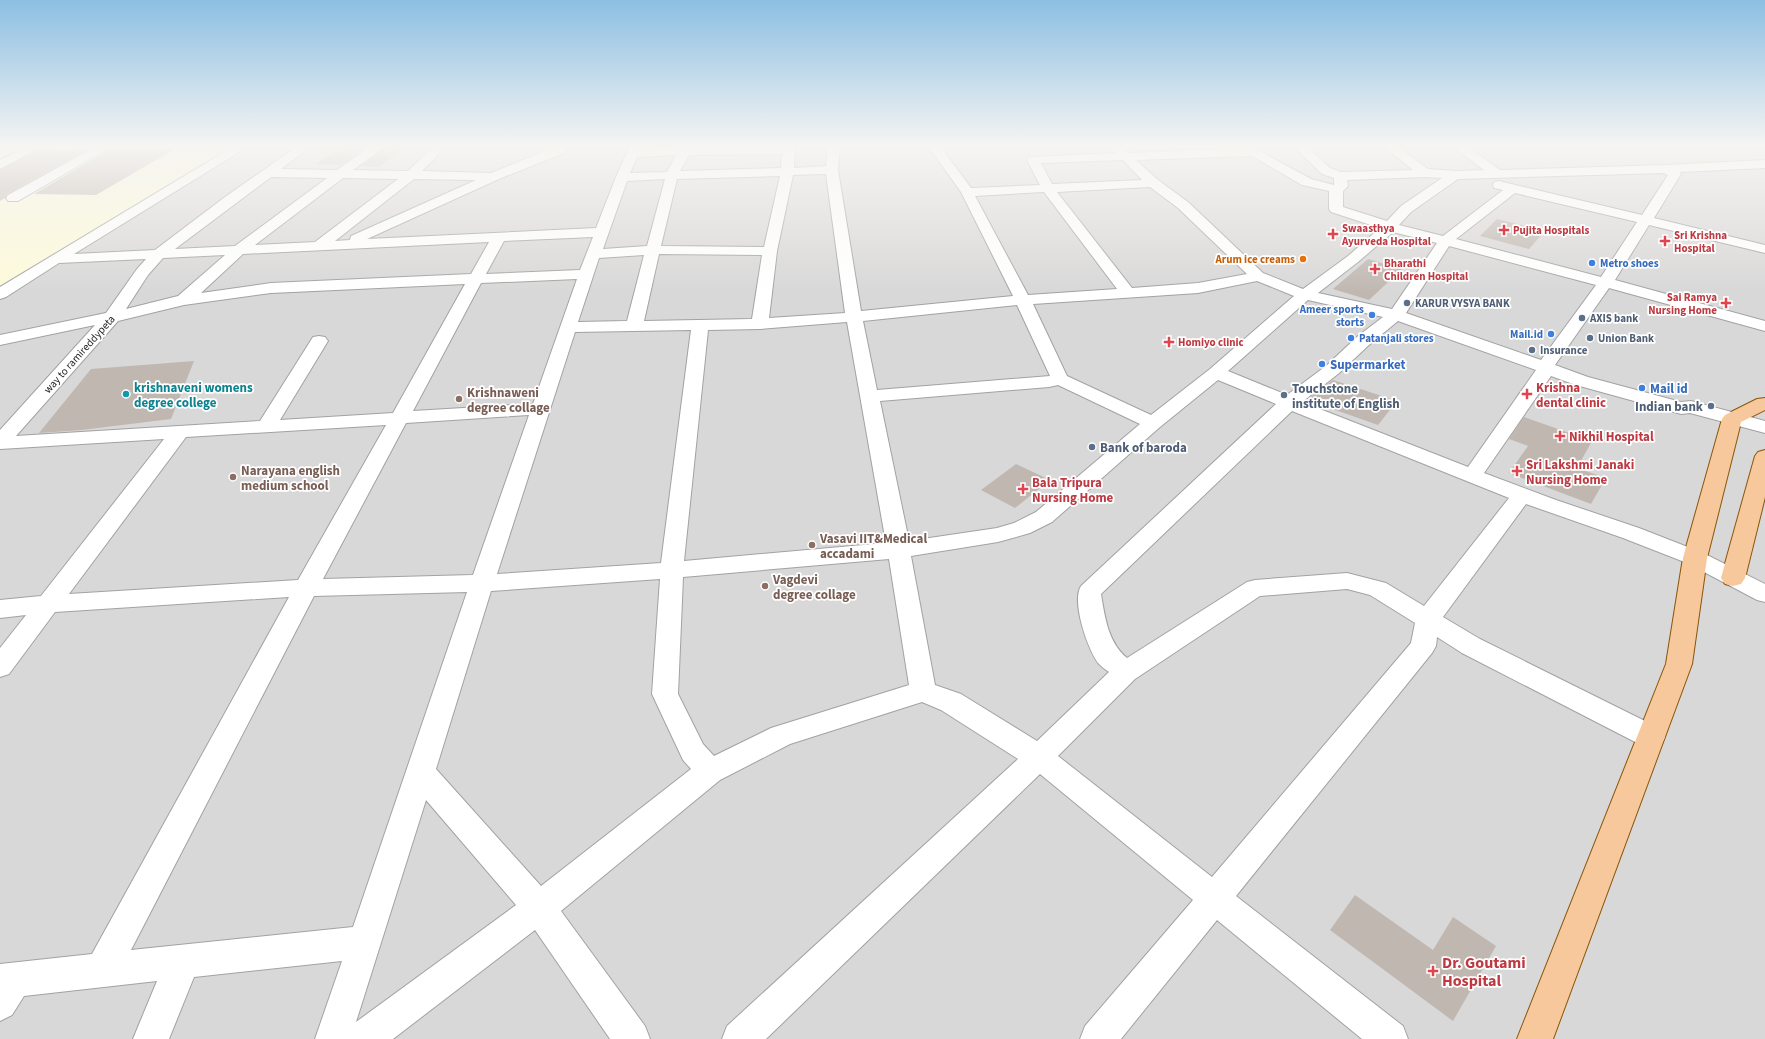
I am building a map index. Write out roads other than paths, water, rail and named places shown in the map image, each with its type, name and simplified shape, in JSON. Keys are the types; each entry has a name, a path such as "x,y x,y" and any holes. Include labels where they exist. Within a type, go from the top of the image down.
{"main road":[{"path":"1535,1039 1679,664 1695,558 1732,419 1765,403"},
{"path":"1733,578 1765,456"}],"street":[{"path":"13,198 19,194"},
{"path":"0,294 162,194"},
{"name":"way to ramireddypeta","path":"0,442 112,317 142,272 160,253 240,194"},
{"path":"184,300 240,249 313,194"},
{"path":"318,246 385,194"},
{"path":"346,244 454,194"},
{"path":"333,1039 482,583 590,264 616,194"},
{"path":"634,326 667,194"},
{"path":"760,324 770,251 781,194"},
{"path":"836,194 854,317 899,550 923,691"},
{"path":"968,194 1023,300 1060,379"},
{"path":"1053,194 1128,293"},
{"path":"1169,194 1183,205 1258,276 1305,296 1396,315 1582,381 1681,408 1690,406 1765,427"},
{"path":"1337,194 1336,209 1390,227 1446,240 1765,326"},
{"path":"0,609 49,604 306,588 482,583 607,576 672,569 899,550 998,535 1022,528 1044,517 1153,422 1216,373 1252,340 1353,259 1390,227 1406,209 1427,194"},
{"path":"1126,672 1108,657 1093,624 1089,592 1290,402 1332,370 1364,340 1396,315 1446,240 1505,194"},
{"path":"1535,194 1765,249"},
{"path":"1472,476 1547,368 1545,367 1605,283 1661,194"},
{"path":"55,259 602,232"},
{"path":"102,970 306,588 498,237"},
{"path":"0,340 112,317 184,300 271,288 475,279 590,264 652,250 770,251"},
{"path":"569,327 760,324 854,317 1023,300 1198,288 1258,276"},
{"path":"700,325 672,569 664,694 692,752 710,771"},
{"path":"266,426 319,340"},
{"path":"1216,373 1472,476 1631,533 1695,558 1765,594"},
{"path":"869,396 1049,382 1060,379 1153,422"},
{"path":"0,442 179,433 266,426 541,409"},
{"path":"0,667 179,433"},
{"path":"1098,1039 1423,646 1428,619 1522,495"},
{"path":"740,1039 1040,756 1126,672 1255,588 1347,581 1378,589 1471,646 1650,737"},
{"path":"363,1039 539,908 710,771 781,736 923,691 951,702 1040,756 1390,1039"},
{"path":"420,772 539,908 632,1039"},
{"path":"5,988 102,970 365,942"},
{"path":"151,1039 183,961"}],"place":[{"name":"Pujita Hospitals","path":"1504,230"},
{"name":"Swaasthya Ayurveda Hospital","path":"1333,234"},
{"name":"Sri Krishna Hospital","path":"1665,241"},
{"name":"Arum ice creams","path":"1303,259"},
{"name":"Metro shoes","path":"1592,263"},
{"name":"Bharathi Children Hospital","path":"1375,269"},
{"name":"KARUR VYSYA BANK","path":"1407,303"},
{"name":"Sai Ramya Nursing Home","path":"1726,303"},
{"name":"Ameer sports storts","path":"1372,315"},
{"name":"AXIS bank","path":"1582,318"},
{"name":"Mail.id","path":"1551,334"},
{"name":"Patanjali stores","path":"1351,338"},
{"name":"Union Bank","path":"1590,338"},
{"name":"Homiyo clinic","path":"1169,342"},
{"name":"Insurance","path":"1532,350"},
{"name":"Supermarket","path":"1322,364"},
{"name":"Mail id","path":"1642,388"},
{"name":"krishnaveni womens degree college","path":"126,394"},
{"name":"Krishna dental clinic","path":"1527,394"},
{"name":"Touchstone institute of English","path":"1284,395"},
{"name":"Krishnaweni degree collage","path":"459,399"},
{"name":"Indian bank","path":"1711,406"},
{"name":"Nikhil Hospital","path":"1560,436"},
{"name":"Bank of baroda","path":"1092,447"},
{"name":"Sri Lakshmi Janaki Nursing Home","path":"1517,471"},
{"name":"Narayana english medium school","path":"233,477"},
{"name":"Bala Tripura Nursing Home","path":"1023,489"},
{"name":"Vasavi IIT&Medical accadami","path":"812,545"},
{"name":"Vagdevi degree collage","path":"765,586"},
{"name":"Dr. Goutami Hospital","path":"1433,971"}]}
